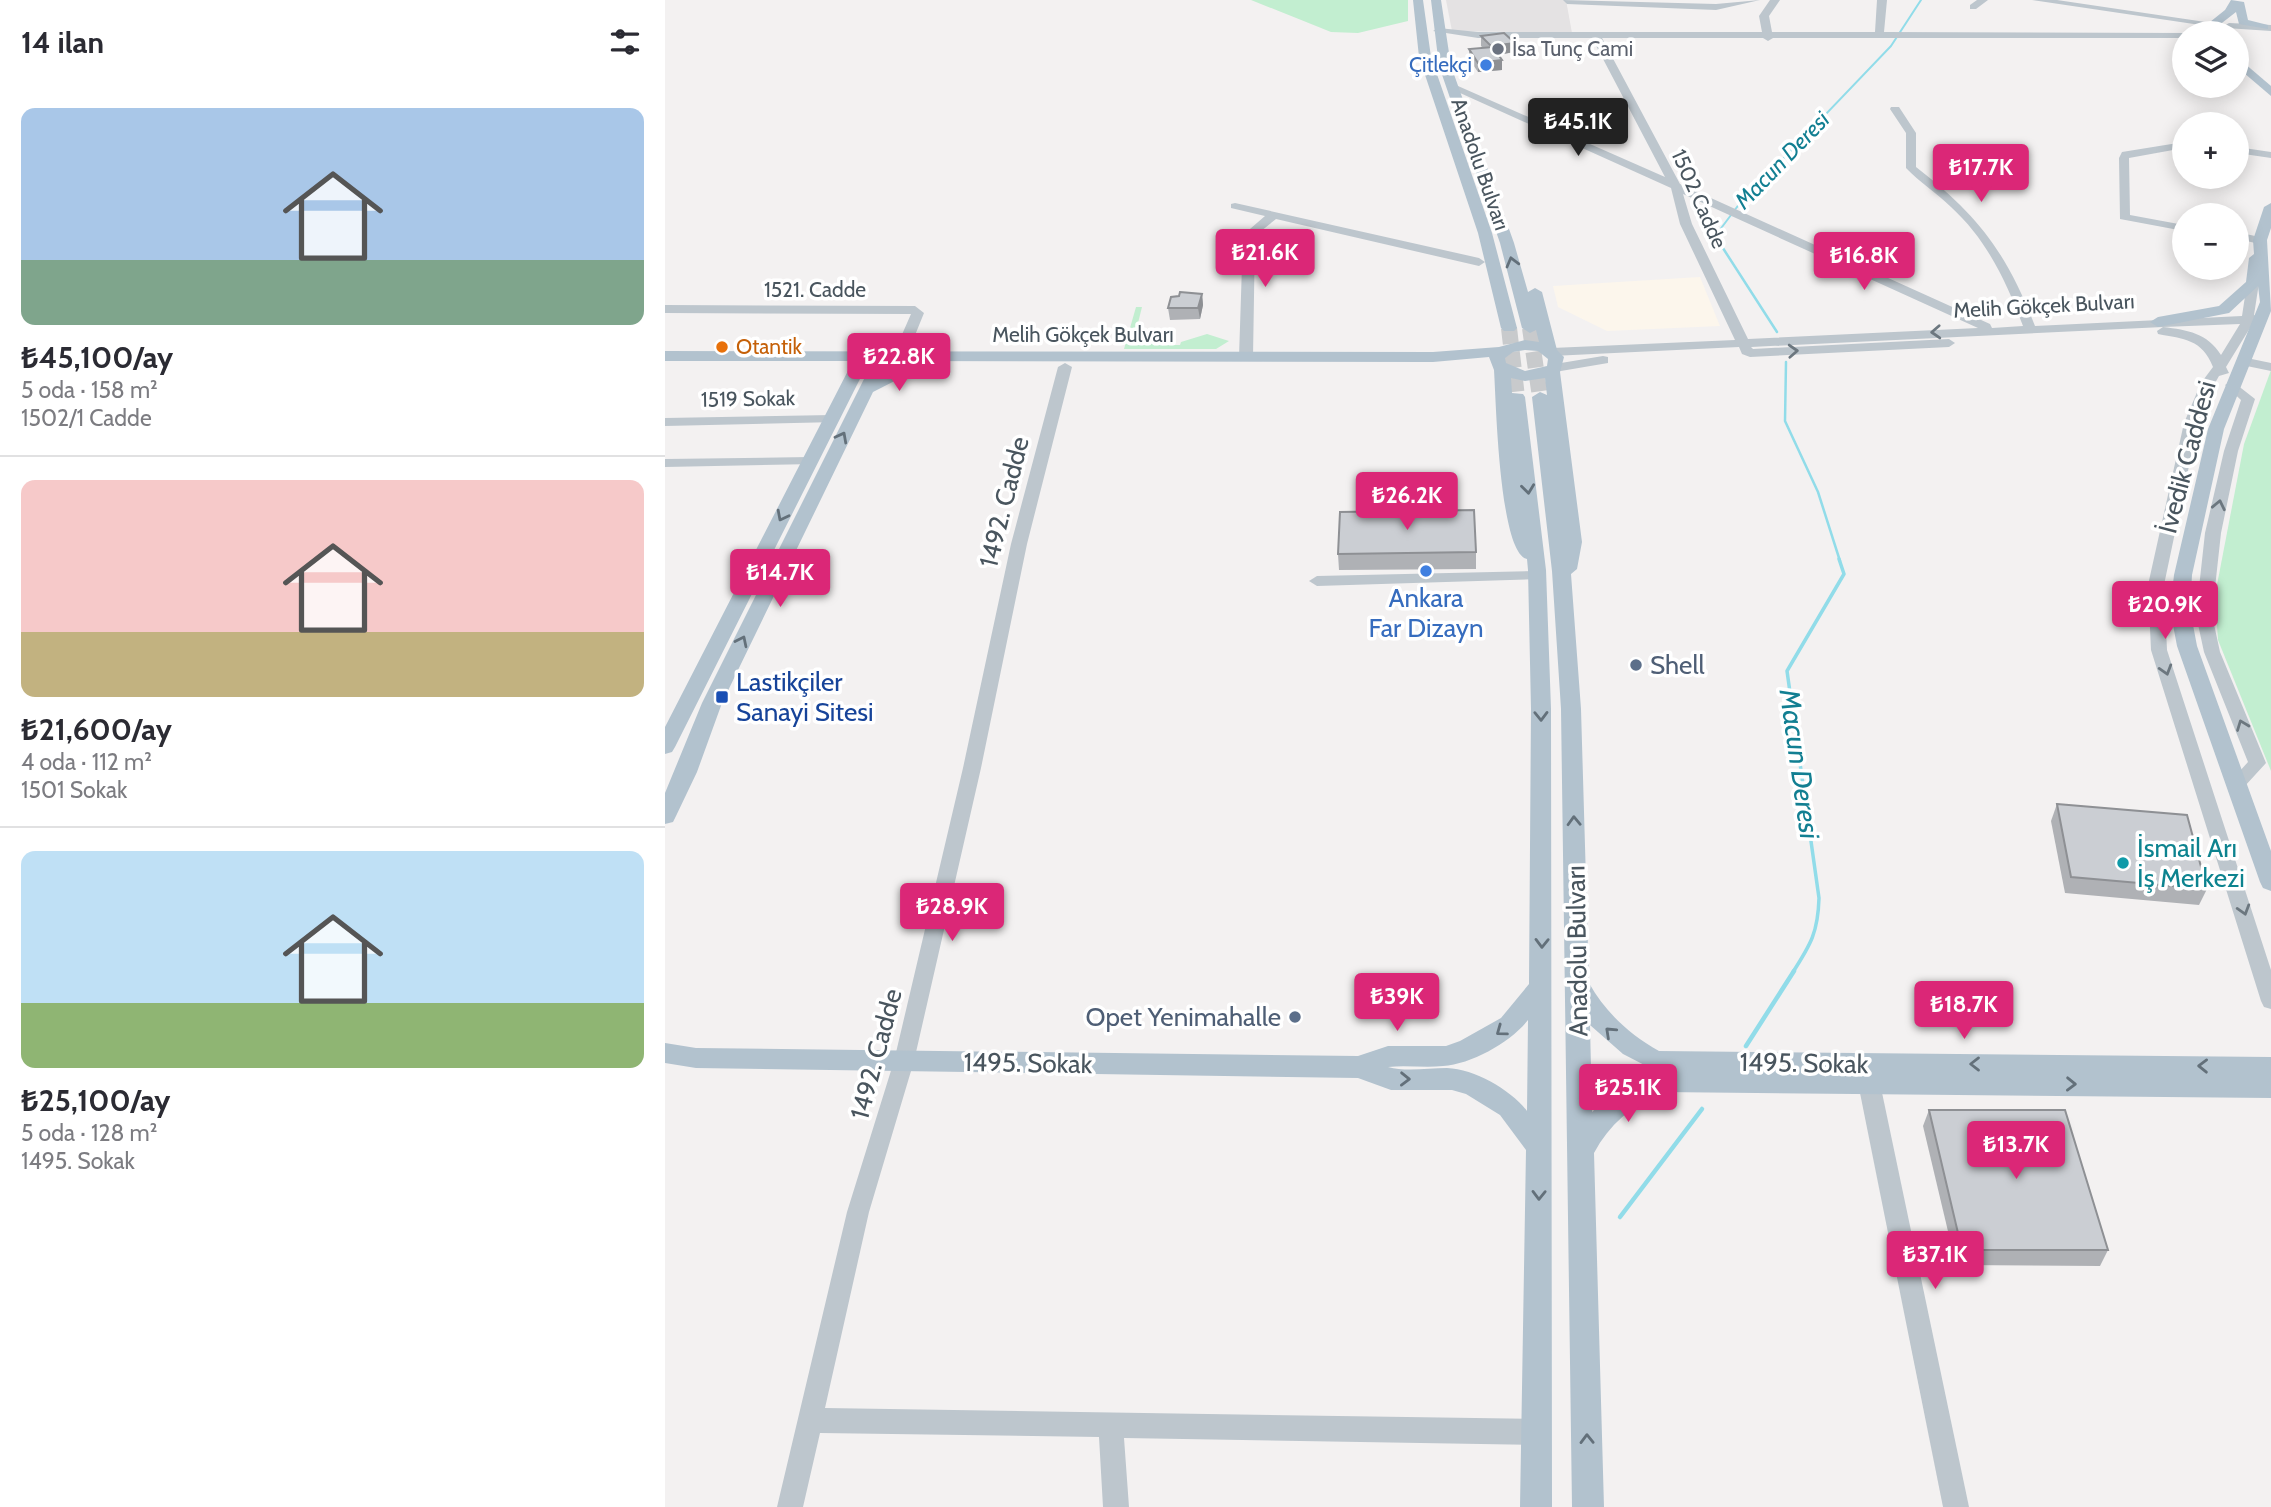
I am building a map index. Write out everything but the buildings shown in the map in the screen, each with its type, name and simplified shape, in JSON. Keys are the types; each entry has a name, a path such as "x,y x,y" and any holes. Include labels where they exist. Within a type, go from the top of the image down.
{"main road":[{"name":"Anadolu Bulvarı","path":"1418,0 1425,57 1456,142 1493,260 1503,328"},
{"name":"Anadolu Bulvarı","path":"1436,0 1439,36 1507,243 1530,328"},
{"path":"2219,21 2239,1"},
{"path":"2239,1 2243,22 2267,28"},
{"path":"2232,21 2239,1"},
{"path":"2249,71 2271,92"},
{"path":"1456,142 1453,160 1479,262 1505,337 1533,339 1546,331"},
{"path":"1474,145 1499,183 1546,331 1552,360 1529,394 1500,360 1503,328"},
{"name":"İvedik Caddesi","path":"2270,875 2187,646 2180,609 2183,575 2216,429 2253,324 2268,290 2261,246 2271,206"},
{"path":"2161,326 2224,310 2253,283 2254,260 2261,246"},
{"path":"1500,360 1525,345 1552,360"},
{"name":"Melih Gökçek Bulvarı","path":"665,356 860,362"},
{"name":"Melih Gökçek Bulvarı","path":"665,369 887,360 1433,357 1500,360"},
{"path":"665,816 676,775 867,388 887,360"},
{"name":"Melih Gökçek Bulvarı","path":"887,360 912,368 1500,360"},
{"path":"1500,360 1527,376 1552,360"},
{"path":"665,747 860,362"},
{"path":"867,388 912,368"},
{"name":"Anadolu Bulvarı","path":"1529,394 1541,736 1536,1507"},
{"name":"Anadolu Bulvarı","path":"1529,394 1564,599 1571,709 1588,1507"},
{"path":"683,713 708,713"},
{"name":"1495. Sokak","path":"1359,1067 1388,1056 1446,1056 1468,1049 1510,1025 1541,986"},
{"name":"1495. Sokak","path":"1579,987 1602,1024 1618,1039 1656,1061 1735,1072"},
{"name":"1495. Sokak","path":"665,1053 696,1058"},
{"name":"1495. Sokak","path":"665,1062 696,1058 1359,1067 1391,1079 1452,1079 1474,1086 1509,1107 1540,1148"},
{"name":"1495. Sokak","path":"1581,1151 1593,1129 1613,1106 1634,1091 1659,1081 1735,1072 2271,1068"},
{"name":"1495. Sokak","path":"1867,1073 2271,1087"}],"street":[{"path":"1567,1 1716,7 1755,0"},
{"path":"1768,37 1764,16 1776,0"},
{"path":"1882,0 1883,37"},
{"path":"1973,7 1983,0"},
{"path":"2037,0 2175,21"},
{"path":"2113,11 2130,36"},
{"path":"2249,28 2267,28"},
{"path":"1439,36 2172,35"},
{"name":"1502 Cadde","path":"1596,36 1676,187 1686,224 1746,347"},
{"path":"1454,88 1552,128 1751,222 1992,330"},
{"path":"1895,109 1911,133 1911,169 1962,208 1987,237 2014,283 2030,328"},
{"path":"2172,147 2126,154 2124,217 2172,226"},
{"path":"2249,152 2271,155"},
{"path":"1235,206 1479,262"},
{"path":"1246,357 1249,235 1272,216"},
{"path":"2249,241 2261,246"},
{"path":"2253,283 2253,324 2208,383 2191,423 2156,585 2158,644 2271,1001"},
{"name":"1521. Cadde","path":"665,309 915,310 918,313 887,360"},
{"name":"Melih Gökçek Bulvarı","path":"1552,360 1607,360 1746,347 2030,328 2253,324"},
{"path":"2161,326 2198,337 2215,353 2230,389"},
{"name":"Melih Gökçek Bulvarı","path":"1746,347 2161,326"},
{"path":"2242,361 2271,367"},
{"name":"1492. Cadde","path":"790,1507 858,1212 904,1061 972,768 1019,544 1065,367"},
{"name":"1519 Sokak","path":"665,422 832,419"},
{"path":"665,463 810,461"},
{"path":"1317,581 1537,573"},
{"path":"1867,1073 1956,1507"},
{"path":"810,1420 1537,1432"},
{"path":"1111,1425 1116,1507"}],"shaded area":[{"path":"1446,0 1566,0 1572,33 1452,31"},
{"path":"1700,277 1720,326 1607,331 1558,307 1553,286"}],"green space":[{"path":"1251,0 1408,0 1408,21 1358,33 1331,32"},
{"path":"1136,307 1142,307 1136,331 1149,333 1149,339 1167,345 1180,345 1181,342 1207,334 1229,341 1216,349 1124,349"},
{"path":"2271,370 2271,771 2218,640 2216,610 2217,585 2244,444"}],"waterway":[{"name":"Macun Deresi","path":"1720,243 1719,231 1737,207 1891,46 1921,0"},
{"name":"Macun Deresi","path":"1720,243 1777,332"},
{"name":"Macun Deresi","path":"1786,362 1785,421 1818,492 1840,561"},
{"name":"Macun Deresi","path":"1793,972 1812,937 1819,898 1787,671 1844,574 1839,559"},
{"name":"Macun Deresi","path":"1746,1046 1794,971"},
{"name":"Macun Deresi","path":"1620,1217 1702,1109"}],"tunnel":[{"path":"1509,328 1517,397"},
{"path":"1530,328 1540,397"}],"place":[{"name":"İsa Tunç Cami","path":"1498,49"},
{"name":"Çitlekçi","path":"1486,65"},
{"name":"Otantik","path":"722,347"},
{"name":"Ankara Far Dizayn","path":"1426,571"},
{"name":"Shell","path":"1636,665"},
{"name":"Lastikçiler Sanayi Sitesi","path":"722,697"},
{"name":"İsmail Arı İş Merkezi","path":"2123,863"},
{"name":"Opet Yenimahalle","path":"1295,1017"}]}
